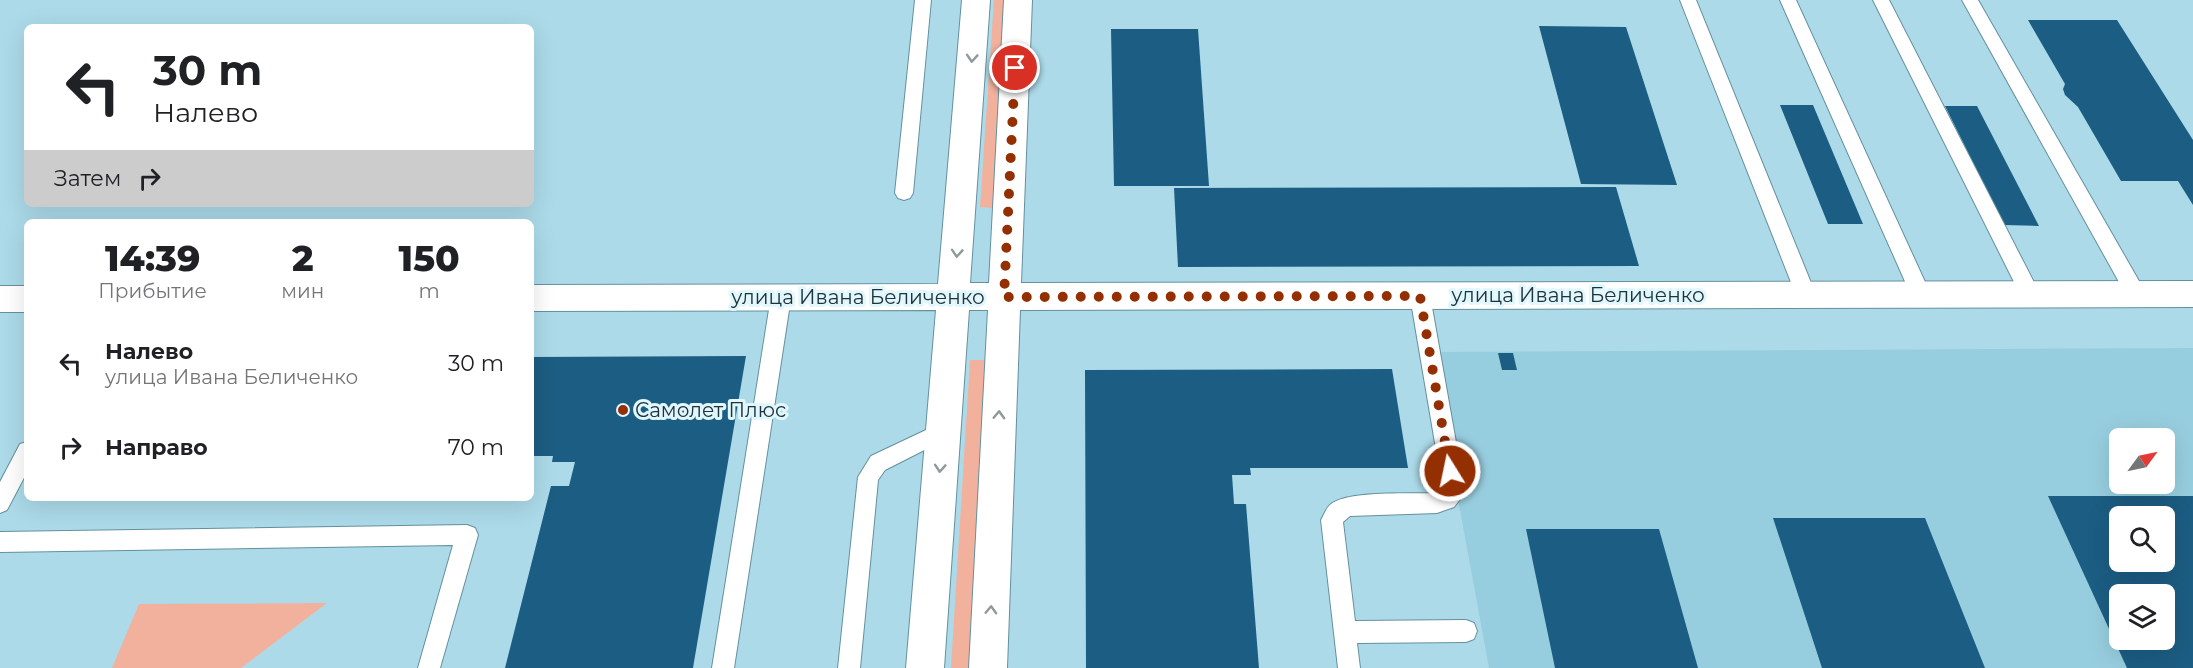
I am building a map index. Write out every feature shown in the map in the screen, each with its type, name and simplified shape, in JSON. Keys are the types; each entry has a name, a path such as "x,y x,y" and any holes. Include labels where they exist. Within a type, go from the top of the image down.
{"street":[{"path":"925,668 976,0"},
{"path":"988,668 1018,0"},
{"name":"улица Ивана Беличенко","path":"534,298 2193,294"},
{"path":"0,299 24,299"}],"lane":[{"path":"904,193 923,0"},
{"path":"1688,0 1806,295"},
{"path":"1788,0 1921,295"},
{"path":"1881,0 2030,294"},
{"path":"1970,0 2136,294"},
{"path":"1349,668 1332,520 1337,512 1348,506 1437,503 1447,500 1454,493 1420,296"},
{"path":"723,668 781,297"},
{"path":"849,668 868,477 878,463 943,431"},
{"path":"0,503 24,457"},
{"path":"0,542 467,535 429,668"},
{"path":"1345,632 1466,631"}],"shaded area":[{"path":"994,0 1005,0 993,208 980,207"},
{"path":"2193,348 2193,668 1489,668 1431,352"},
{"path":"970,360 985,360 969,668 951,668"},
{"path":"327,603 241,668 112,668 139,604"}],"building":[{"path":"2028,20 2117,20 2193,140 2193,205 2178,181 2121,181 2078,107 2065,95 2063,89 2065,84"},
{"path":"1539,26 1626,27 1677,185 1581,184"},
{"path":"1111,29 1198,29 1209,186 1114,186"},
{"path":"1780,105 1813,105 1863,224 1828,224"},
{"path":"1945,106 1977,106 2039,226 2004,225"},
{"path":"1616,187 1639,266 1178,267 1174,188"},
{"path":"1498,353 1513,353 1517,370 1502,370"},
{"path":"746,356 693,668 505,668 551,486 569,486 575,462 552,462 553,456 534,456 534,357"},
{"path":"1392,369 1408,468 1250,468 1251,475 1232,475 1234,504 1246,504 1259,668 1086,668 1085,370"},
{"path":"2048,496 2193,496 2193,668 2127,668 2119,650 2175,650 2175,584 2109,584 2109,629"},
{"path":"1773,518 1925,518 1985,668 1822,668"},
{"path":"1526,529 1659,529 1698,668 1555,668"}],"place":[{"name":"Самолет Плюс","path":"623,410"}],"route":[{"path":"1015,68 1004,297 1420,296 1450,471"}]}
